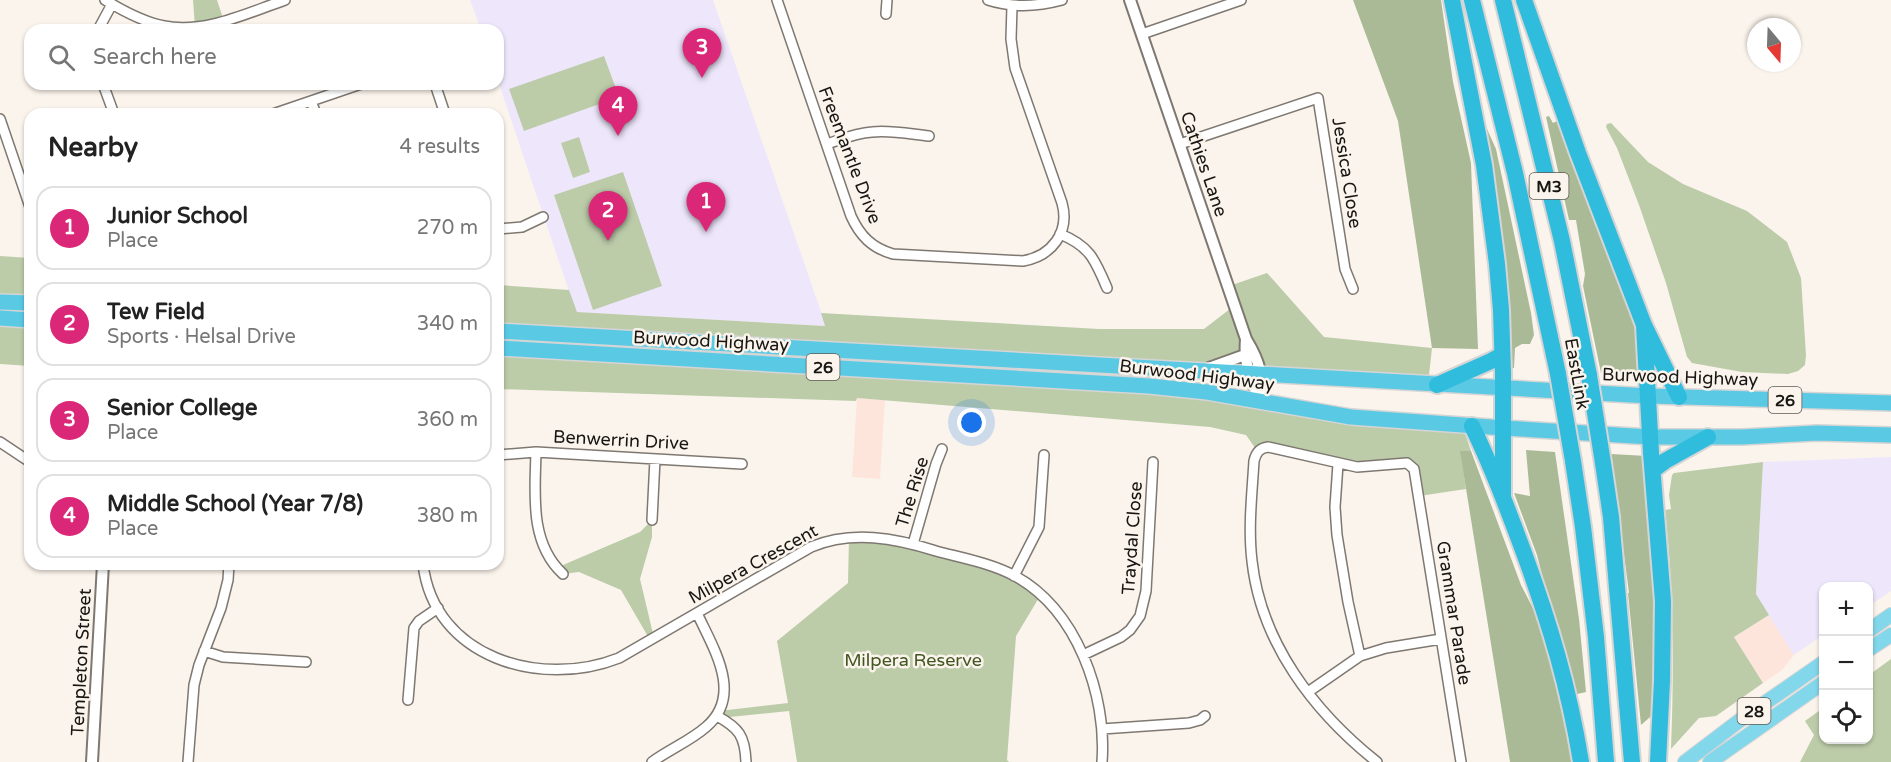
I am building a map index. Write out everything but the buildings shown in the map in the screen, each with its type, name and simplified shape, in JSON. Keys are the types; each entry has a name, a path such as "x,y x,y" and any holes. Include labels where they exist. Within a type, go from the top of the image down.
{"highway":[{"path":"1452,0 1485,175 1497,264 1503,388 1503,496"},
{"name":"EastLink","path":"1472,0 1515,173 1558,374 1583,527 1596,637 1606,762"},
{"name":"EastLink","path":"1503,0 1562,240 1589,375 1611,517 1632,762"},
{"path":"1524,0 1578,153 1644,326 1679,397"},
{"path":"0,302 24,303"},
{"path":"0,318 24,320"},
{"path":"1644,326 1663,601 1663,670 1658,757"},
{"name":"Burwood Highway","path":"504,331 1649,396 1891,403"},
{"name":"Burwood Highway","path":"504,348 1149,386 1207,392 1351,417 1504,428 1650,437 1817,433 1891,435"},
{"path":"1437,385 1502,355"},
{"path":"1147,368 1149,386"},
{"path":"1472,426 1503,496 1555,641 1574,719 1581,762"},
{"path":"1653,470 1708,437"}],"main road":[{"path":"1873,628 1891,615"},
{"path":"1873,648 1891,635"},
{"name":"28","path":"1685,762 1819,665"},
{"name":"28","path":"1710,762 1819,686"}],"street":[{"path":"211,24 285,0"},
{"name":"Freemantle Drive","path":"777,0 855,226 866,240 893,254 1023,261 1047,252 1060,234"},
{"path":"886,14 887,0"},
{"path":"988,0 1027,7 1062,0"},
{"name":"Cathies Lane","path":"1130,0 1246,339 1254,353 1260,401"},
{"path":"1142,34 1240,0"},
{"path":"100,24 109,2 139,19 156,24"},
{"path":"1012,6 1013,60 1062,202 1064,215 1060,234 1080,243 1090,252 1107,288"},
{"path":"105,90 112,108"},
{"path":"291,108 343,90"},
{"path":"437,90 443,108"},
{"name":"Jessica Close","path":"1180,144 1318,98 1345,269 1353,289"},
{"path":"311,101 314,108"},
{"path":"0,119 24,189"},
{"path":"827,144 872,132 929,136"},
{"path":"504,228 522,227 543,218"},
{"name":"Cathies Lane","path":"1246,339 1245,355 1255,374"},
{"path":"1200,371 1245,355"},
{"path":"0,442 24,458"},
{"path":"1360,656 1337,536 1335,499 1338,464 1268,447 1259,450 1254,461 1251,544 1252,564 1265,617 1277,644 1297,678 1342,732 1377,762"},
{"name":"The Rise","path":"913,544 942,450"},
{"path":"536,452 536,523 551,561 562,574"},
{"name":"Benwerrin Drive","path":"504,455 536,452 742,464"},
{"path":"1014,576 1040,527 1044,455"},
{"path":"652,520 655,459"},
{"name":"Traydal Close","path":"1083,655 1121,637 1134,626 1140,616 1146,591 1153,462"},
{"name":"Grammar Parade","path":"1338,464 1361,467 1403,463 1410,465 1414,470 1461,762"},
{"name":"Milpera Crescent","path":"424,570 428,587 438,608 457,633 487,654 515,665 564,669 587,668 619,658 823,542 869,537 913,544 1014,576 1035,590 1050,605 1068,629 1083,655 1097,694 1102,729 1102,762"},
{"name":"Templeton Street","path":"92,762 103,570"},
{"path":"188,762 193,695 204,651 222,608 229,570"},
{"path":"408,700 414,628 419,621 438,608"},
{"path":"652,762 700,732 717,716 724,695 723,673 718,657 697,614"},
{"path":"1308,692 1360,656 1386,648 1441,639"},
{"path":"204,651 223,657 306,662"},
{"path":"717,716 741,734 746,747 746,762"},
{"path":"1102,729 1190,723 1205,716"}],"shaded area":[{"path":"470,0 713,0 826,326 576,312 501,90 504,90 504,24 479,24"},
{"path":"857,398 885,400 880,479 852,477"},
{"path":"1891,457 1891,591 1873,603 1873,582 1819,582 1819,638 1794,655 1756,595 1763,462"},
{"path":"1769,615 1794,655 1782,670 1763,683 1734,637"}],"green space":[{"path":"193,0 217,0 224,21 195,24"},
{"path":"1353,0 1441,0 1453,82 1471,163 1478,349 1432,348 1398,121"},
{"path":"604,56 619,97 524,131 509,89"},
{"path":"1549,116 1553,123 1561,119 1607,245 1634,324 1643,374 1601,373 1583,286 1585,274 1576,220 1569,220 1546,117"},
{"path":"1611,123 1648,162 1683,184 1747,211 1787,242 1801,278 1806,355 1805,365 1798,371 1788,374 1742,372 1692,363 1687,357 1666,283 1639,205 1617,148 1606,127"},
{"path":"1487,129 1496,149 1534,335 1530,344 1522,344 1515,348 1514,368 1510,368 1483,130"},
{"path":"579,137 590,172 573,178 561,143"},
{"path":"623,172 662,286 593,310 554,195"},
{"path":"0,256 24,258 24,303 0,302"},
{"path":"1267,273 1324,337 1432,348 1428,384 1260,367 1245,355 1201,371 504,331 504,285 569,290 577,312 825,326 821,313 1099,329 1204,329 1235,305 1229,286"},
{"path":"0,319 24,320 24,366 0,364"},
{"path":"504,348 1149,386 1462,425 1471,451 1461,452 1466,489 1419,496 1412,467 1364,467 1269,448 1258,452 1246,435 1210,427 857,398 856,401 504,389"},
{"path":"1526,450 1555,452 1579,619 1586,692 1573,695 1537,555 1514,493 1530,496"},
{"path":"1460,451 1471,451 1521,585 1540,622 1566,719 1572,762 1510,762"},
{"path":"1611,454 1647,456 1653,515 1657,711 1641,725 1629,593"},
{"path":"1763,462 1756,594 1769,615 1734,637 1763,683 1716,716 1699,718 1671,749 1672,630 1665,510 1671,509 1669,495 1672,475"},
{"path":"652,520 652,537 640,579 654,638 650,640 621,590 579,572 563,574 556,568 640,532"},
{"name":"Milpera Reserve","path":"869,537 990,567 1040,596 1016,636 1007,760 1009,762 797,762 789,711 720,718 719,711 788,703 777,641 848,583 849,538"},
{"path":"1891,659 1891,762 1800,762 1814,735 1805,721 1819,711 1819,744 1873,744 1873,672"}],"place":[{"name":"Senior College","path":"702,78"},
{"name":"Middle School (Year 7/8)","path":"618,136"},
{"name":"Junior School","path":"706,232"},
{"name":"Tew Field","path":"608,241"}]}
